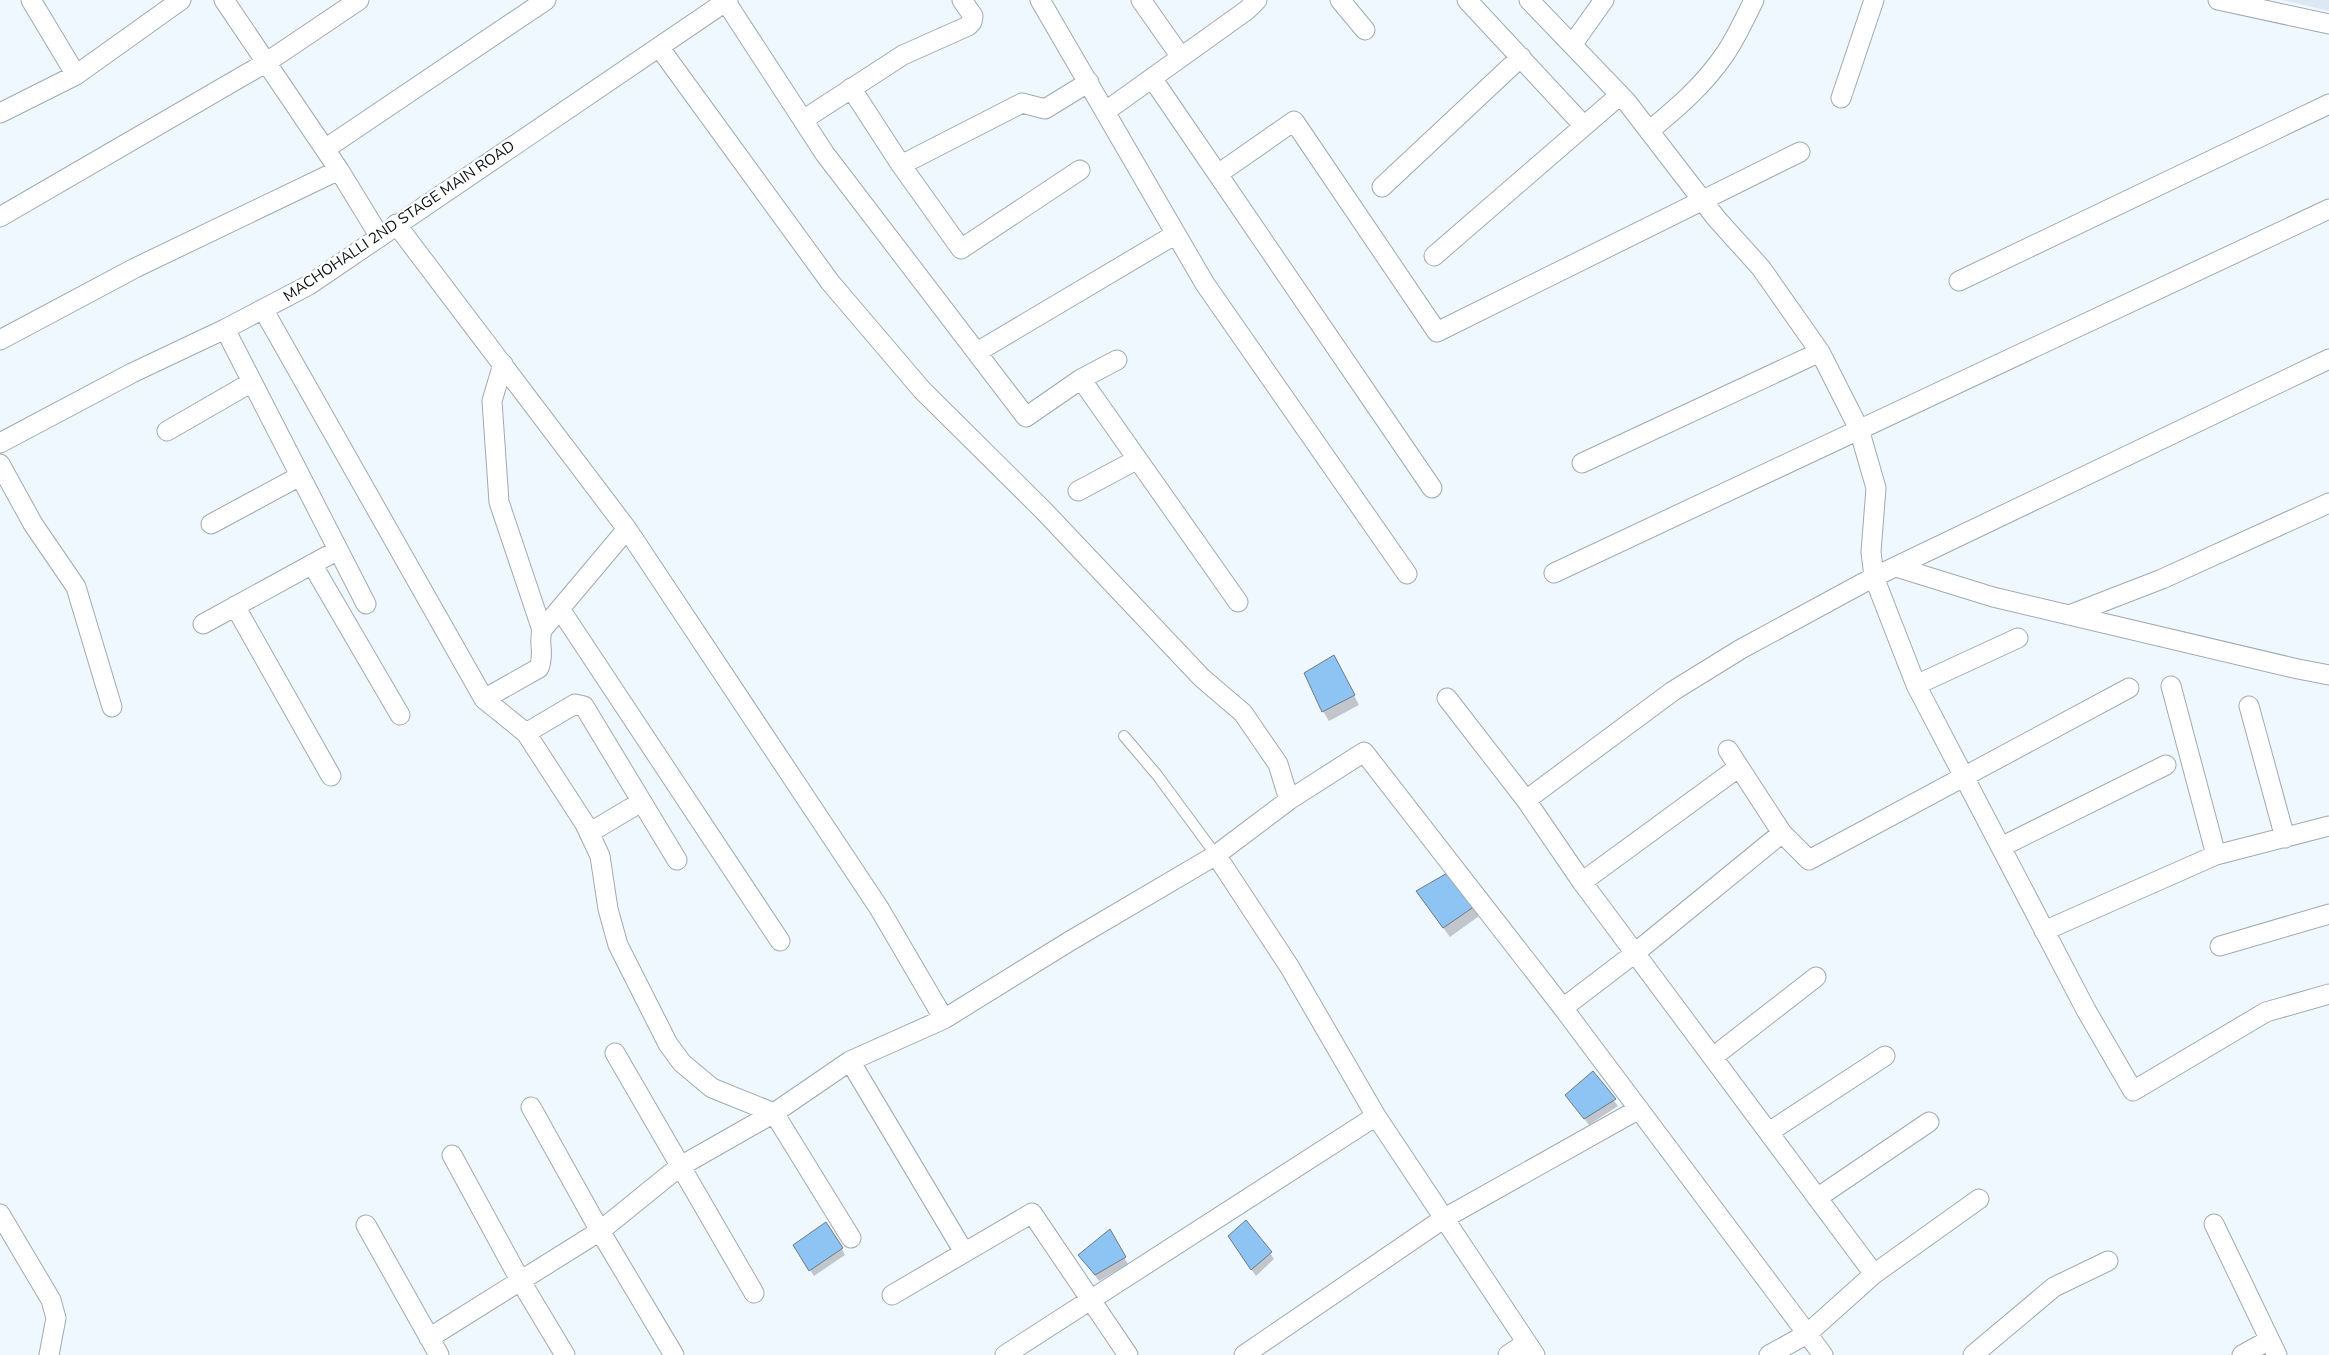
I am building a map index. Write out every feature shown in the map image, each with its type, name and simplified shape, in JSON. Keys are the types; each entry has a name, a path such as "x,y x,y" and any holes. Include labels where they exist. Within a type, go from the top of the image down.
{"street":[{"path":"31,0 76,75"},
{"path":"0,113 76,75 182,0"},
{"path":"224,0 339,170 380,237"},
{"path":"0,218 267,62 359,0"},
{"path":"325,149 546,0"},
{"path":"803,120 903,55 968,26 972,22 973,16 962,0"},
{"path":"1040,0 1219,306 1407,574"},
{"path":"1141,0 1181,57"},
{"path":"1340,0 1365,30"},
{"path":"1467,0 1584,126"},
{"path":"1529,0 1620,94 1702,201 1761,268 1820,352 1859,429 1876,488 1871,552 1874,577 1916,686 2086,1010 2133,1091 2266,1012 2329,994"},
{"path":"1572,45 1604,0"},
{"path":"1649,132 1691,96 1709,75 1726,53 1754,0"},
{"path":"1841,98 1874,0"},
{"path":"2218,0 2329,24"},
{"path":"727,1 825,154 1026,417 1081,379 1117,360"},
{"name":"MACHOHALLI 2ND STAGE MAIN ROAD","path":"0,443 132,373 225,329 308,285 727,1"},
{"path":"1106,111 1181,57 1251,2"},
{"path":"658,47 830,282 922,390 1044,511 1202,678 1242,713 1278,764 1288,800"},
{"path":"1382,187 1520,58"},
{"path":"1152,78 1432,488"},
{"path":"900,165 1022,103 1045,109 1089,82"},
{"path":"851,88 900,165 961,249 1080,170"},
{"path":"1434,256 1620,94"},
{"path":"1959,281 2329,104"},
{"path":"1218,174 1294,121 1437,332 1800,152"},
{"path":"0,340 136,268 339,170"},
{"path":"1554,573 2329,209"},
{"path":"396,224 627,529 880,908 944,1019"},
{"path":"977,352 1176,234"},
{"path":"264,309 484,699 526,733 589,833 600,856 608,909 618,945 668,1044 682,1063 712,1088 774,1113 851,1238"},
{"path":"225,329 366,604"},
{"path":"1582,463 1820,352"},
{"path":"1526,800 1673,691 1740,649 1874,577 2329,359"},
{"path":"503,364 492,401 499,502 542,630"},
{"path":"1081,379 1136,460 1238,602"},
{"path":"167,431 252,382"},
{"path":"1078,491 1136,460"},
{"path":"0,464 33,524 76,587 112,707"},
{"path":"211,524 300,476"},
{"path":"2069,615 2162,580 2329,503"},
{"path":"484,699 539,668 543,656 540,639 542,630 627,529"},
{"path":"203,624 338,550"},
{"path":"312,564 400,715"},
{"path":"1896,567 1993,596 2069,615 2329,675"},
{"path":"235,606 331,776"},
{"path":"560,609 780,941"},
{"path":"1916,686 2018,638"},
{"path":"2172,686 2216,855"},
{"path":"1728,750 1782,833 1809,860 2129,688"},
{"path":"1447,698 1526,800 1582,882 1874,1274"},
{"path":"526,733 575,704 584,706 677,860"},
{"path":"2249,706 2285,838"},
{"path":"428,1338 600,1231 679,1167 774,1113 850,1061 944,1019 1216,855 1288,800 1364,752 1563,1008 1822,1355"},
{"path":"2001,847 2166,764"},
{"path":"1582,882 1739,768"},
{"path":"589,833 641,802"},
{"path":"2044,931 2216,855 2329,826"},
{"path":"1563,1008 1635,953 1782,833"},
{"path":"1216,855 1289,966 1376,1116 1531,1349 1508,1355"},
{"path":"2220,946 2329,914"},
{"path":"1713,1057 1816,977"},
{"path":"615,1053 679,1167 754,1293"},
{"path":"1769,1132 1886,1056"},
{"path":"850,1061 964,1252"},
{"path":"531,1107 600,1231 674,1355"},
{"path":"1244,1355 1443,1219 1639,1109"},
{"path":"1005,1355 1376,1116"},
{"path":"1817,1198 1929,1122"},
{"path":"452,1155 520,1280 564,1355"},
{"path":"1769,1355 1806,1334 1874,1274 1979,1199"},
{"path":"892,1295 1032,1213 1128,1355"},
{"path":"0,1214 51,1300 56,1318 54,1343 50,1355"},
{"path":"2214,1224 2273,1347 2242,1355"},
{"path":"366,1225 439,1355"},
{"path":"1973,1355 2054,1287 2108,1261"}],"lane":[{"path":"1124,736 1168,789 1216,855"}],"shaded area":[{"path":"2282,0 2329,0 2329,11"}],"building":[{"path":"1334,655 1355,695 1322,712 1304,673"},
{"path":"1449,872 1475,906 1443,928 1416,891"},
{"path":"1593,1071 1616,1099 1584,1119 1565,1095"},
{"path":"1246,1220 1272,1252 1251,1270 1228,1236"},
{"path":"826,1222 843,1248 809,1271 793,1245"},
{"path":"1110,1229 1126,1257 1095,1275 1078,1255"}]}
